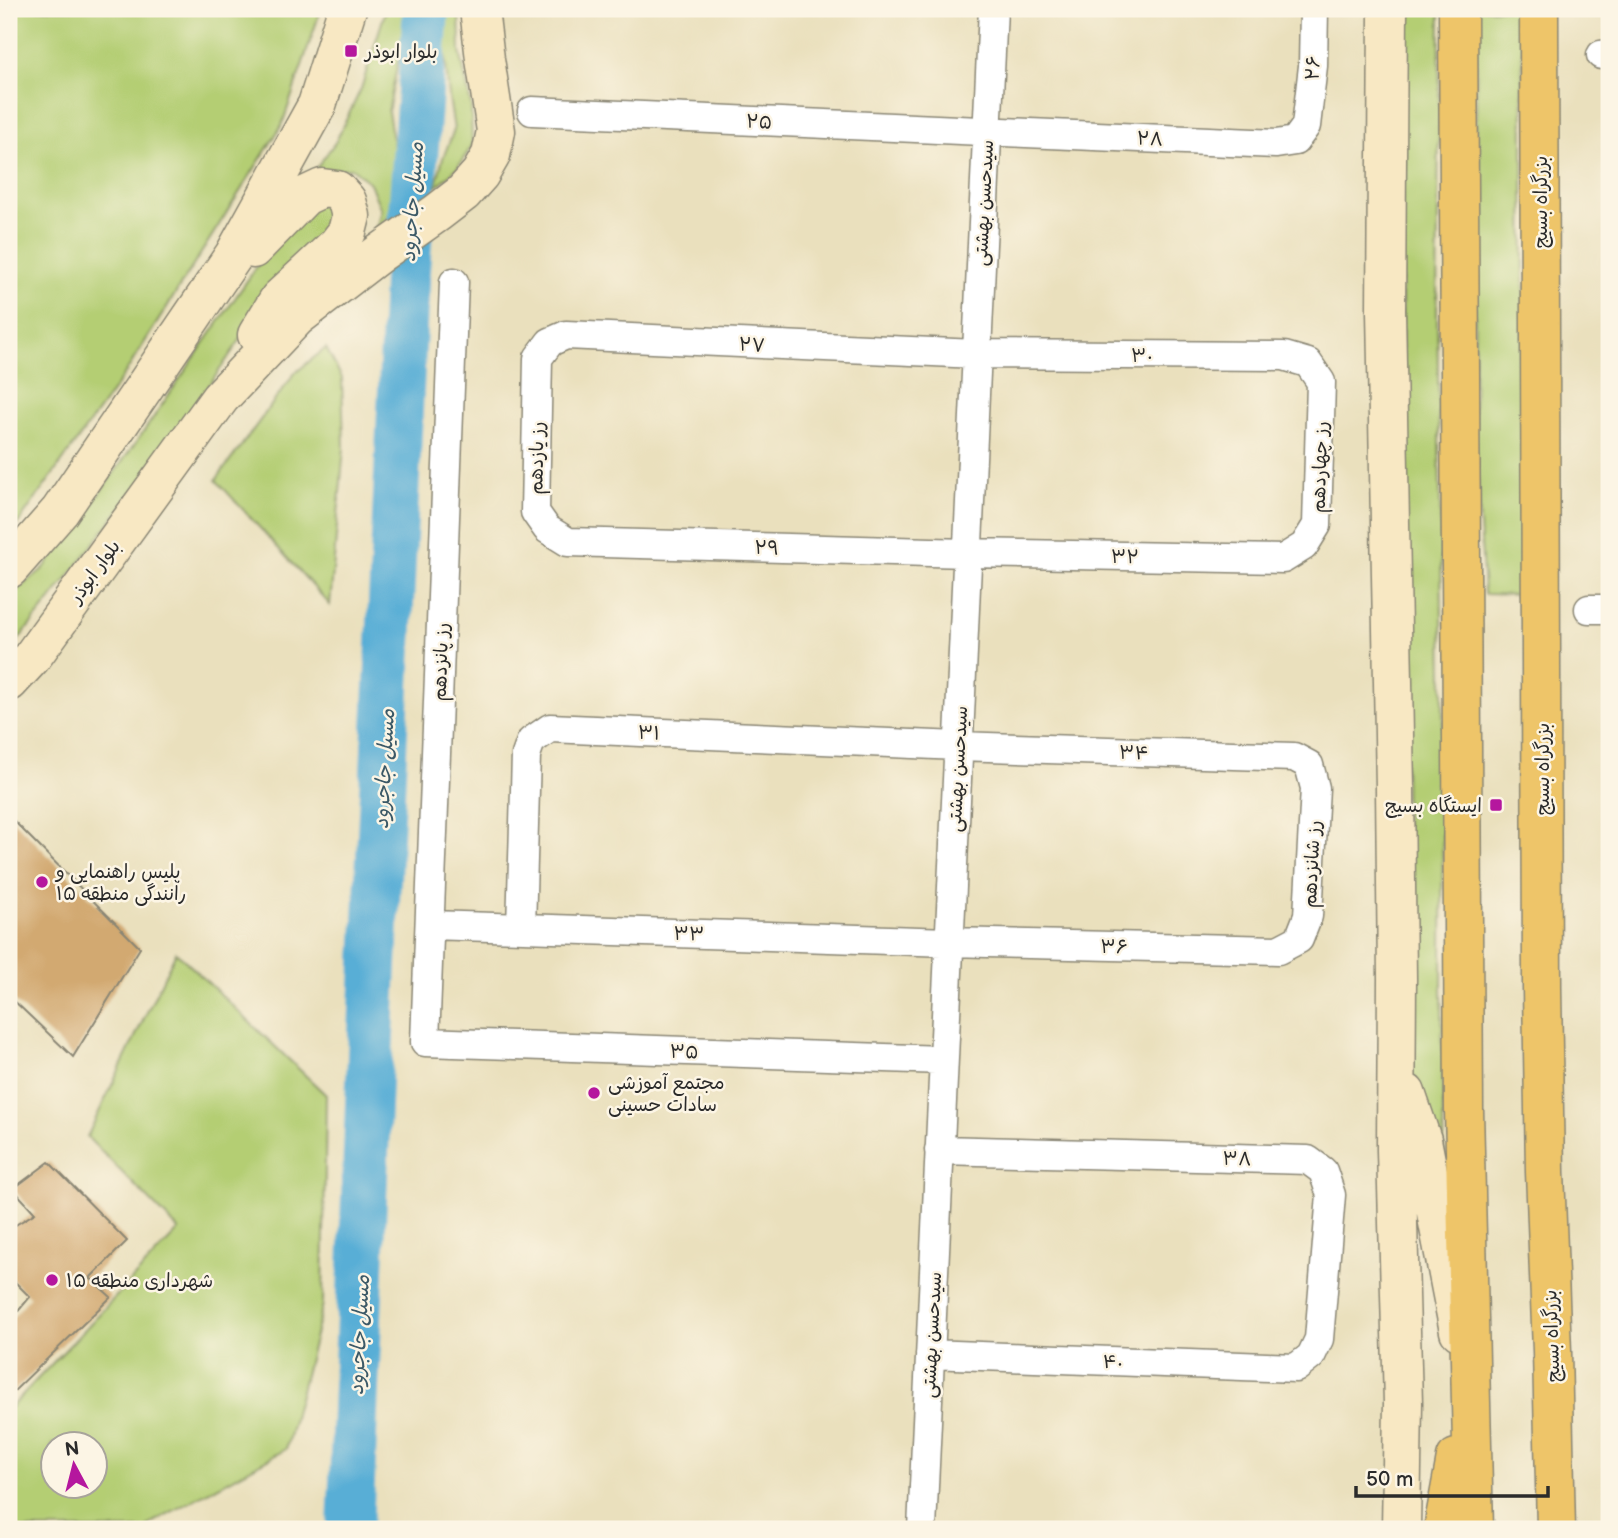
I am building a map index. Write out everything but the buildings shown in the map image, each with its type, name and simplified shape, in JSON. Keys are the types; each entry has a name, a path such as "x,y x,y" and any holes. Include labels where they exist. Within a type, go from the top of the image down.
{"highway":[{"path":"1458,9 1464,1095 1474,1529"},
{"name":"بزرگراه بسیج","path":"1539,9 1543,1067 1556,1529"},
{"path":"1443,1529 1469,1387"}],"main road":[{"path":"9,569 60,511 234,255 317,106 347,9"},
{"name":"بلوار ابوذر","path":"17,672 220,398 297,317 463,193 480,174 491,155 496,131 479,9"},
{"path":"1388,9 1386,311 1395,788 1396,1150 1403,1403 1401,1529"},
{"path":"216,281 268,235 305,197 322,188 337,190 347,201 351,216 347,232 337,245 279,299 220,398"},
{"path":"1396,1061 1422,1140 1469,1387"}],"street":[{"name":"سیدحسن بهشتی","path":"922,1529 993,9"},
{"name":"۲۶","path":"1306,126 1313,66 1314,9"},
{"name":"۲۵","path":"532,111 987,131"},
{"name":"۲۸","path":"987,131 1276,144 1295,141 1306,126"},
{"name":"رز پانزدهم","path":"425,1042 454,282"},
{"name":"۲۷","path":"538,358 550,342 566,335 976,354"},
{"name":"۳۰","path":"976,354 1284,356 1308,363"},
{"name":"رز یازدهم","path":"538,358 535,512 547,529 568,542"},
{"name":"رز چهاردهم","path":"1283,559 1304,546 1317,525 1321,382 1308,363"},
{"name":"۲۹","path":"568,542 967,553"},
{"name":"۳۲","path":"967,553 1283,559"},
{"name":"۳۱","path":"521,928 526,755 531,741 550,728 958,746"},
{"name":"۳۴","path":"958,746 1294,757 1309,765"},
{"name":"رز شانزدهم","path":"1278,950 1298,939 1308,916 1315,788 1309,765"},
{"name":"۳۳","path":"430,925 949,942"},
{"name":"۳۶","path":"949,942 1278,950"},
{"name":"۳۵","path":"425,1042 943,1060"},
{"name":"۳۸","path":"939,1150 1308,1160 1323,1171 1331,1195 1318,1339 1311,1356 1296,1368"},
{"name":"۴۰","path":"930,1353 1296,1368"}],"green space":[{"path":"9,9 321,9 282,125 124,375 9,536"},
{"path":"386,9 413,9 399,57 388,112 396,158 397,187 391,212 375,233 381,210 370,183 352,168 332,170 307,181 336,141 361,89"},
{"path":"446,9 459,9 460,52 471,105 472,146 457,168 435,188 454,130 444,43"},
{"path":"1400,9 1440,9 1437,311 1443,679 1444,1225 1407,1050"},
{"path":"1477,9 1522,9 1526,595 1484,594 1474,417"},
{"path":"316,203 330,209 337,221 260,311 167,447 9,651 9,596 43,569 142,434 275,240"},
{"path":"326,348 342,378 344,447 330,605 216,480 295,373"},
{"path":"176,952 326,1095 323,1304 286,1449 151,1523 146,1529 9,1529 9,1409 179,1230 87,1137"}],"waterway":[{"name":"مسیل جاجرود","path":"350,1529 406,283 426,9"}],"place":[{"name":"بلوار ابوذر","path":"351,51"},
{"name":"ایستگاه بسیج","path":"1496,805"},
{"name":"پلیس راهنمایی و رانندگی منطقه ۱۵","path":"42,882"},
{"name":"مجتمع آموزشی سادات حسینی","path":"594,1093"},
{"name":"شهرداری منطقه ۱۵","path":"52,1280"}]}
